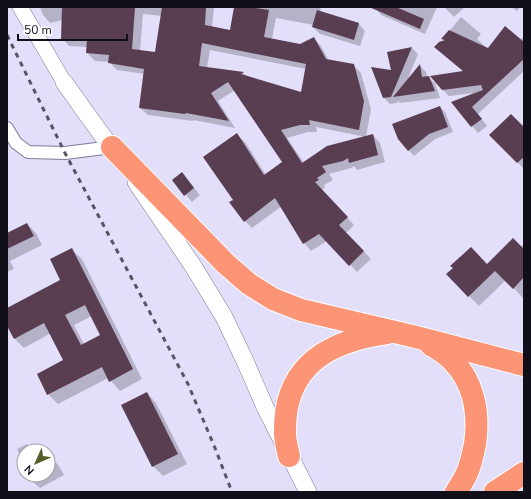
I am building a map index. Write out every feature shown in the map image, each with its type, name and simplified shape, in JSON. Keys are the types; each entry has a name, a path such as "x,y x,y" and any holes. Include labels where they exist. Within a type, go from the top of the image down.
{"highway":[{"path":"112,147 226,264 255,288 273,299 301,310 412,336 524,365"},
{"path":"289,456 285,432 286,412 291,394 299,377 311,362 327,350 346,342 368,336 390,333 412,336 433,346 450,358 463,374 473,393 476,420 474,453 468,473 456,492"},
{"path":"495,492 524,473"}],"main road":[{"path":"64,82 112,147 193,266 224,317 289,456 308,492"}],"street":[{"path":"20,7 64,82"},
{"path":"7,128 16,143 28,152 65,153 112,147"}],"building":[{"path":"62,7 135,7 132,49 155,52 162,7 206,7 205,25 230,30 234,7 248,7 269,10 264,37 300,44 314,37 326,59 354,64 364,101 359,130 309,120 310,125 300,125 281,130 302,163 327,146 373,134 378,155 349,163 348,158 343,161 322,166 326,172 317,178 319,180 315,182 348,217 339,225 364,251 349,266 319,234 303,244 275,198 244,222 229,202 233,200 203,157 237,133 264,175 282,162 228,82 211,93 229,121 186,113 139,108 144,69 108,63 109,55 86,53 87,40 61,39","holes":["202,43 306,64 301,92 241,74 244,72 199,66"]},
{"path":"369,7 396,7 424,19 420,29"},
{"path":"317,10 359,23 354,40 312,27"},
{"path":"505,26 524,42 524,59 472,107 482,119 471,127 451,102 483,90 481,85 442,90 430,76 463,71 434,47 439,42 445,40 441,39 449,30 488,48"},
{"path":"412,47 391,97 383,98 371,67 391,70 387,52"},
{"path":"420,64 422,77 429,76 435,91 393,97"},
{"path":"440,106 448,127 429,134 408,151 398,139 392,124"},
{"path":"511,114 524,127 524,157 517,163 489,135"},
{"path":"182,172 194,188 184,196 172,180"},
{"path":"27,223 34,236 7,249 7,233"},
{"path":"513,238 524,249 524,277 513,289 495,271 468,297 446,274 453,268 450,266 471,247 487,264"},
{"path":"72,248 133,369 109,382 102,367 47,395 37,374 63,360 44,323 14,339 7,326 7,308 60,280 50,259","holes":["85,305 100,335 81,345 65,315"]},
{"path":"147,392 178,454 152,467 121,405"}],"railway":[{"path":"7,35 65,153 188,384 232,492"}]}
